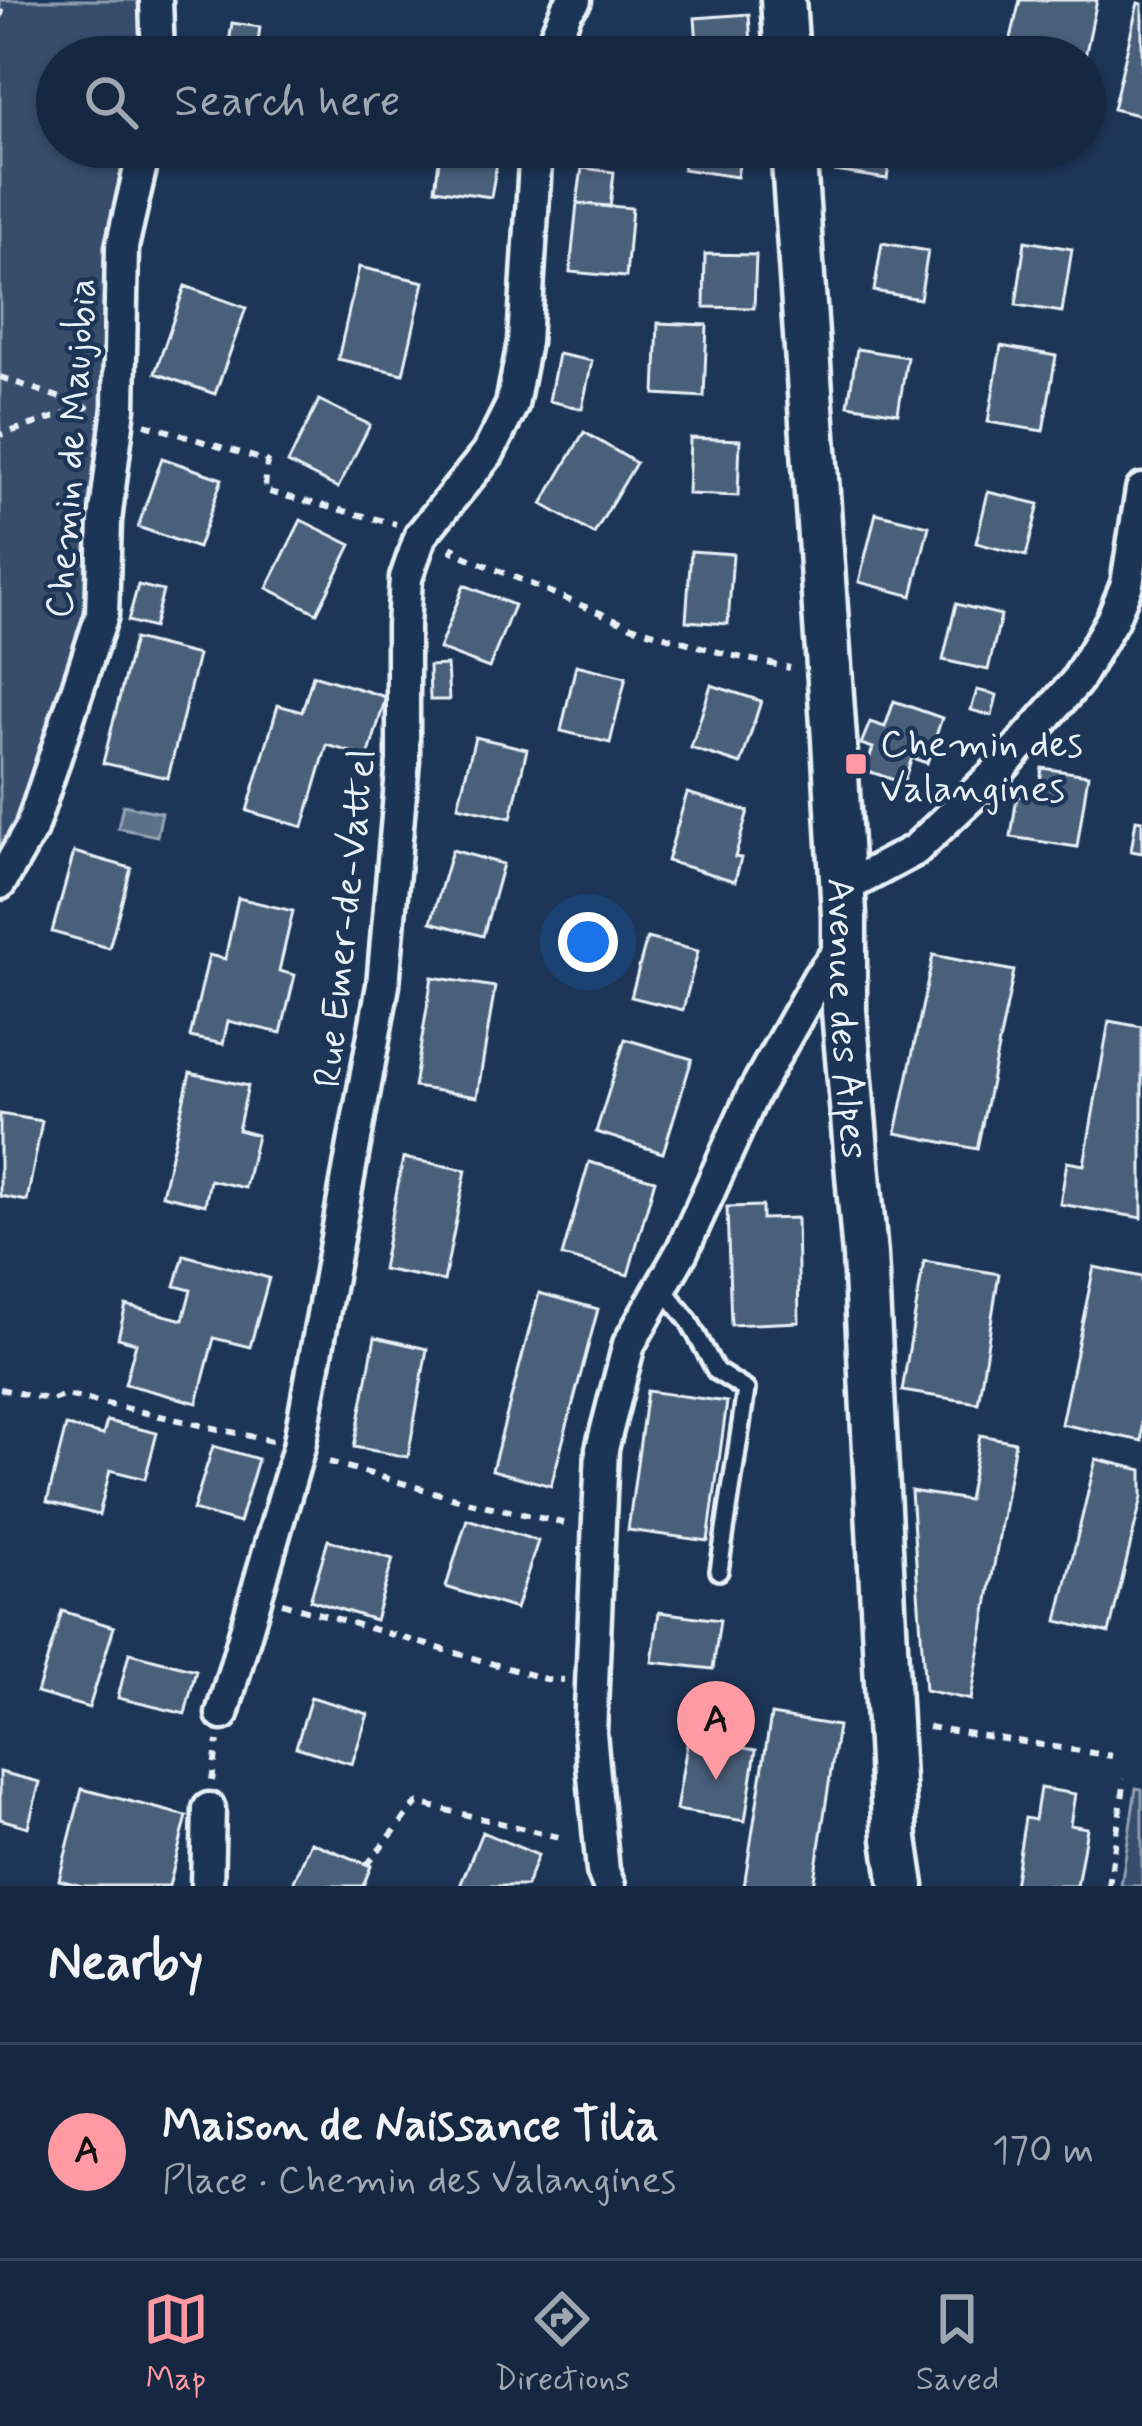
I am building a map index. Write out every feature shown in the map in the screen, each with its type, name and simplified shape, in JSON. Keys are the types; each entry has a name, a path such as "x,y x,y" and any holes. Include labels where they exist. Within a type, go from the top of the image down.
{"main road":[{"path":"783,0 786,36"},
{"name":"Avenue des Alpes","path":"794,168 842,889 844,1011 865,1256 895,1838 902,1886"}],"street":[{"path":"156,0 157,36"},
{"path":"556,36 575,0"},
{"name":"Chemin de Maujobia","path":"0,883 31,829 102,614 105,521 119,408 122,247 140,168"},
{"name":"Rue Emer-de-Vattel","path":"222,1714 299,1447 383,985 403,760 406,578 421,535 488,453 512,405 524,342 535,168"},
{"path":"842,889 915,850 1000,769 1076,682 1127,584 1142,490"},
{"path":"609,1886 603,1871 590,1732 602,1449 629,1344 682,1251 752,1096 819,977 845,943"},
{"path":"207,1886 208,1808"}],"lane":[{"path":"662,1287 689,1321 716,1371 746,1390 719,1571"}],"path":[{"path":"0,18 5,0"},
{"path":"0,377 87,406 0,435"},
{"path":"119,383 129,385 128,418 267,461 265,491 388,521 421,535"},
{"path":"461,534 452,551 631,626 725,654 829,676"},
{"path":"256,1596 545,1679"},
{"path":"208,1808 222,1714"},
{"path":"913,1725 1112,1756"},
{"path":"1109,1886 1124,1779"},
{"path":"367,1864 416,1803 571,1840"}],"shaded area":[{"path":"0,0 152,0 153,36 36,36 36,168 138,168 91,602 47,758 0,858"},
{"path":"123,805 162,813 157,836 118,828"},
{"path":"1136,1788 1142,1789 1142,1886 1121,1886"}],"building":[{"path":"1020,0 1097,0 1089,36 1011,36"},
{"path":"1138,3 1142,4 1142,116 1113,109"},
{"path":"749,14 750,36 696,36 695,18"},
{"path":"232,23 260,27 259,36 230,36"},
{"path":"438,168 496,168 491,197 435,189"},
{"path":"582,168 614,172 610,207 577,203"},
{"path":"683,168 738,168 737,177"},
{"path":"836,168 889,168 887,179"},
{"path":"577,203 632,208 626,277 570,272"},
{"path":"1025,241 1072,249 1062,312 1016,305"},
{"path":"882,243 928,251 920,299 874,291"},
{"path":"705,254 756,255 754,308 704,307"},
{"path":"359,267 424,282 403,374 338,359"},
{"path":"185,286 246,308 215,394 155,373"},
{"path":"658,323 707,325 704,397 655,394"},
{"path":"1001,346 1056,356 1043,431 988,422"},
{"path":"857,349 907,357 898,413 848,405"},
{"path":"558,354 592,361 582,409 549,401"},
{"path":"319,400 370,425 338,488 288,463"},
{"path":"584,432 636,463 594,534 542,504"},
{"path":"690,438 740,440 738,496 688,494"},
{"path":"162,458 222,479 198,548 138,527"},
{"path":"988,492 1039,504 1026,556 976,543"},
{"path":"876,513 929,526 912,596 859,582"},
{"path":"301,520 351,545 317,613 267,588"},
{"path":"691,551 733,554 728,624 686,621"},
{"path":"138,585 163,591 153,628 128,621"},
{"path":"464,585 514,605 489,668 439,649"},
{"path":"956,604 1001,615 988,670 943,660"},
{"path":"134,639 198,655 168,778 103,763"},
{"path":"447,665 449,700 430,700 429,666"},
{"path":"576,665 626,677 610,743 561,731"},
{"path":"313,675 386,697 368,757 327,745 303,827 247,811 278,705 302,712"},
{"path":"711,685 761,701 741,764 691,748"},
{"path":"977,690 997,695 992,716 971,710"},
{"path":"894,701 942,718 927,763 912,758 903,783 865,770 873,748 861,744 870,722 885,727"},
{"path":"475,737 527,749 511,818 458,806"},
{"path":"1042,768 1088,775 1077,847 1011,837 1017,796 1038,799"},
{"path":"687,793 748,811 735,857 741,858 735,881 667,861"},
{"path":"1136,820 1142,821 1142,853 1131,851"},
{"path":"452,850 503,864 483,936 431,922"},
{"path":"74,852 131,868 109,948 52,932"},
{"path":"238,898 293,911 279,971 295,975 281,1033 228,1021 223,1044 190,1037 209,955 225,959"},
{"path":"647,938 698,951 683,1010 631,997"},
{"path":"933,955 1014,971 977,1149 896,1133"},
{"path":"432,977 495,987 477,1097 414,1087"},
{"path":"1109,1021 1142,1027 1142,1218 1060,1204 1067,1162 1084,1165"},
{"path":"625,1039 692,1059 663,1153 596,1132"},
{"path":"190,1073 248,1086 238,1130 257,1135 245,1188 210,1180 205,1205 162,1195"},
{"path":"0,1114 42,1121 27,1201 0,1196"},
{"path":"403,1158 466,1170 444,1281 382,1269"},
{"path":"589,1162 655,1180 628,1275 562,1256"},
{"path":"762,1206 762,1219 797,1218 799,1322 731,1325 727,1207"},
{"path":"184,1255 269,1278 250,1347 214,1338 197,1403 125,1384 136,1343 118,1338 126,1305 183,1320 191,1290 175,1286"},
{"path":"924,1261 999,1274 978,1403 902,1391"},
{"path":"1094,1267 1142,1277 1142,1441 1061,1424"},
{"path":"539,1293 598,1309 551,1486 492,1470"},
{"path":"375,1337 427,1349 408,1457 354,1447"},
{"path":"647,1391 727,1402 708,1541 628,1530"},
{"path":"107,1421 157,1433 145,1479 110,1470 99,1515 47,1502 66,1426 103,1435"},
{"path":"980,1435 1015,1442 971,1700 925,1690 911,1491 968,1500"},
{"path":"213,1446 258,1459 239,1523 193,1510"},
{"path":"1096,1459 1142,1470 1142,1497 1109,1633 1057,1621"},
{"path":"467,1519 538,1541 516,1609 446,1587"},
{"path":"328,1540 393,1559 375,1620 310,1600"},
{"path":"62,1611 114,1627 89,1708 37,1693"},
{"path":"659,1612 720,1620 713,1669 652,1662"},
{"path":"129,1653 196,1670 185,1714 118,1698"},
{"path":"311,1697 368,1714 352,1764 296,1747"},
{"path":"771,1715 838,1726 813,1886 744,1886"},
{"path":"688,1739 756,1750 745,1821 676,1810"},
{"path":"0,1772 40,1782 28,1827 0,1819"},
{"path":"1040,1788 1075,1794 1070,1825 1087,1828 1077,1886 1014,1886 1025,1818 1035,1820"},
{"path":"82,1789 187,1816 169,1886 82,1886 59,1880"},
{"path":"482,1832 538,1855 526,1886 460,1886"},
{"path":"311,1842 371,1866 363,1886 292,1886"}],"place":[{"name":"Chemin des Valangines","path":"856,764"},
{"name":"Maison de Naissance Tilia","path":"716,1780"}]}
